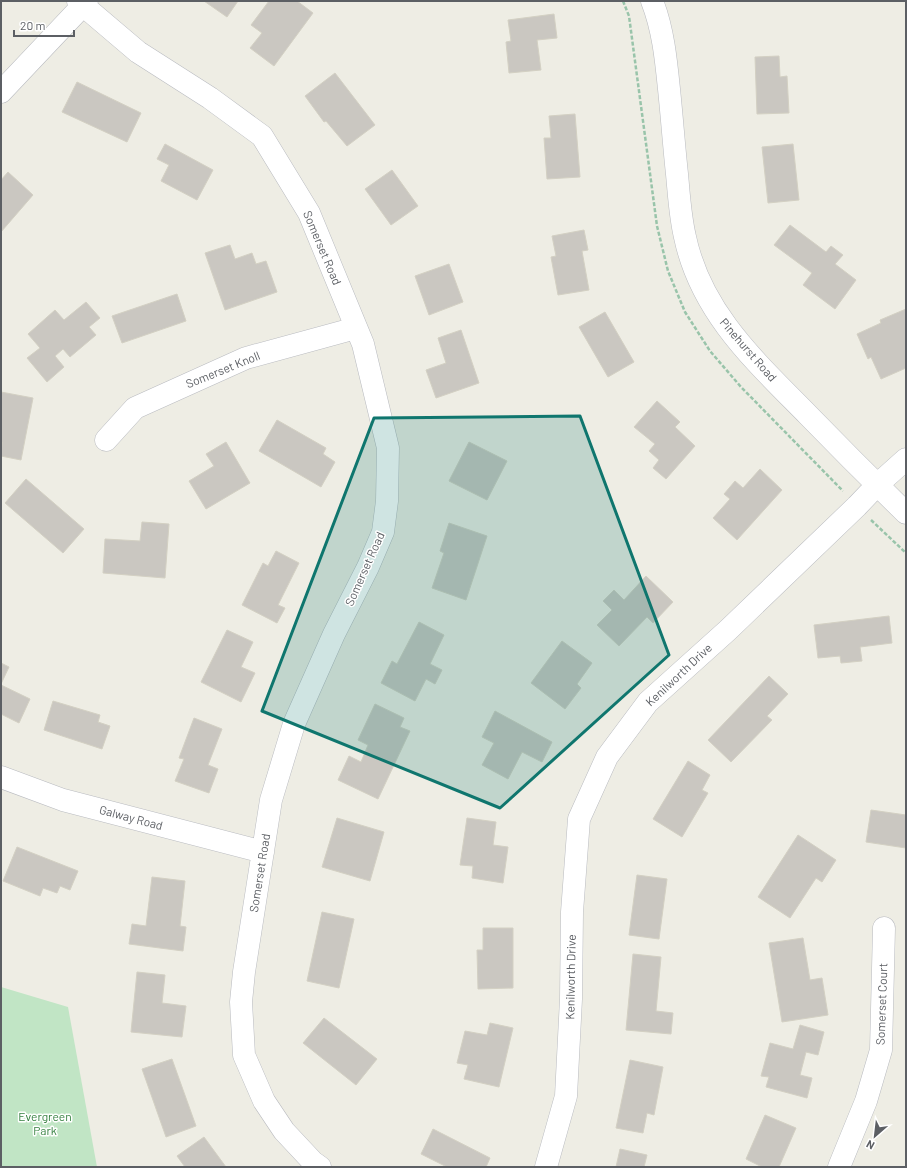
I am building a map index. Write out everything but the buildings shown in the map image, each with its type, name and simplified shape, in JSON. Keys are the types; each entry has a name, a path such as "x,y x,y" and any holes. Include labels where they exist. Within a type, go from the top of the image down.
{"street":[{"name":"Pinehurst Road","path":"652,1 657,14 665,52 679,197 685,237 694,268 703,291 725,326 739,344 906,513"},
{"path":"1,92 83,3"},
{"name":"Somerset Road","path":"83,3 138,52 210,98 262,136 309,213 363,344 388,448 387,501 383,532 368,567 334,634 294,724 272,800 244,972 241,1002 244,1055 264,1101 284,1131 313,1162 320,1167"},
{"name":"Somerset Knoll","path":"106,440 135,408 246,358 356,328"},
{"name":"Kenilworth Drive","path":"546,1167 566,1096 571,999 572,912 579,819 607,757 648,702 728,630 877,485 906,459"},
{"name":"Galway Road","path":"1,777 63,800 263,852"},
{"name":"Somerset Court","path":"839,1167 866,1101 881,1050 884,928"}],"path":[{"path":"869,518 906,553"}],"highlighted area":[{"path":"580,416 669,655 500,808 262,711 374,418"}],"green space":[{"name":"Evergreen Park","path":"1,987 68,1007 97,1167 1,1167"}]}
